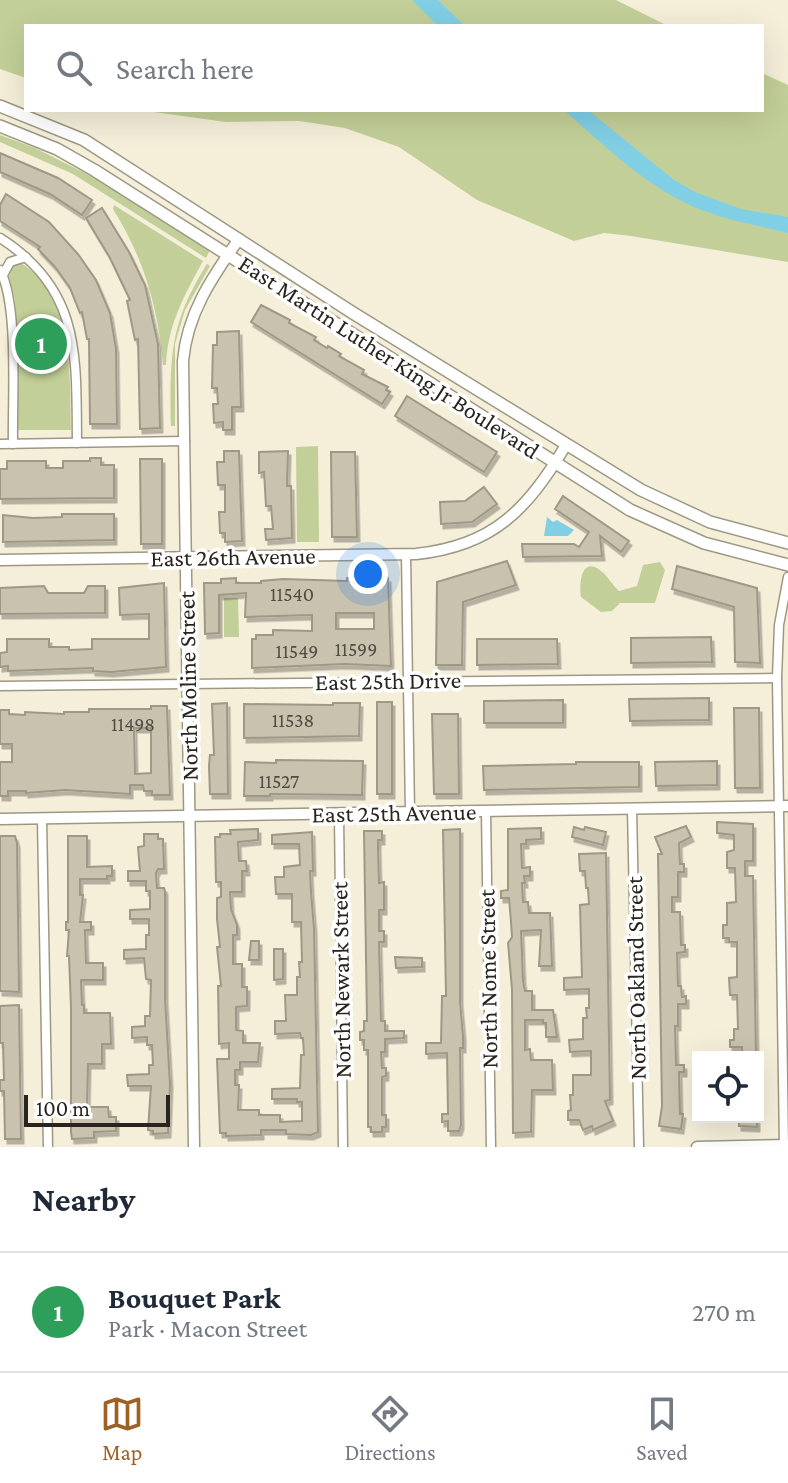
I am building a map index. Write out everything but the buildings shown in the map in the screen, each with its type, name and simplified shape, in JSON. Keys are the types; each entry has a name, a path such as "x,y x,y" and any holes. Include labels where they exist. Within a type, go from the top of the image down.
{"main road":[{"name":"East Martin Luther King Jr Boulevard","path":"0,106 84,140 641,490 678,509 747,533 788,543"},
{"name":"East Martin Luther King Jr Boulevard","path":"0,126 57,149 82,163 630,510 670,530 742,555 788,565"}],"street":[{"path":"0,238 40,271 62,305 69,324 76,380 77,443"},
{"name":"North Moline Street","path":"194,1147 183,361 187,334 198,303 239,239"},
{"path":"13,444 11,312 9,289 1,273 10,262 26,257"},
{"path":"0,444 185,441"},
{"name":"East 26th Avenue","path":"0,560 406,554 451,549 486,534 521,507 566,445"},
{"path":"406,554 410,813"},
{"path":"697,1147 786,1146 784,806 777,678 779,625 788,577"},
{"name":"East 25th Drive","path":"0,686 777,678"},
{"name":"East 25th Avenue","path":"0,819 784,806"},
{"name":"North Oakland Street","path":"632,808 639,1147"},
{"name":"North Nome Street","path":"486,811 491,1147"},
{"name":"North Newark Street","path":"339,814 343,1147"},
{"path":"42,819 48,1147"}],"green space":[{"path":"0,0 616,0 664,24 24,24 24,77 0,69"},
{"path":"764,74 788,85 788,262 604,233 574,241 477,200 399,147 345,128 299,121 226,122 154,112 764,112"},
{"path":"0,135 35,148 89,175 210,250 206,258 73,174 0,142"},
{"path":"114,205 203,261 183,298 174,323 166,365 163,365 148,284 133,246 113,209"},
{"path":"21,263 38,277 51,295 60,316 69,362 71,430 17,430 15,300 9,277 11,267"},
{"path":"207,264 210,266 185,310 175,344 175,426 171,426 174,342 185,305"},
{"path":"318,446 319,542 297,542 296,447"},
{"path":"660,562 665,570 655,603 620,603 612,611 601,612 581,597 581,579 589,566 603,573 619,591 637,586 643,565"},
{"path":"224,598 238,598 239,637 224,637"}],"water":[{"path":"412,0 438,0 463,24 436,24"},
{"path":"566,112 590,112 674,180 695,192 741,209 788,217 788,233 725,218 684,202 647,180"},
{"path":"547,517 574,530 568,536 544,536"}],"place":[{"name":"Bouquet Park","path":"41,344"}]}
